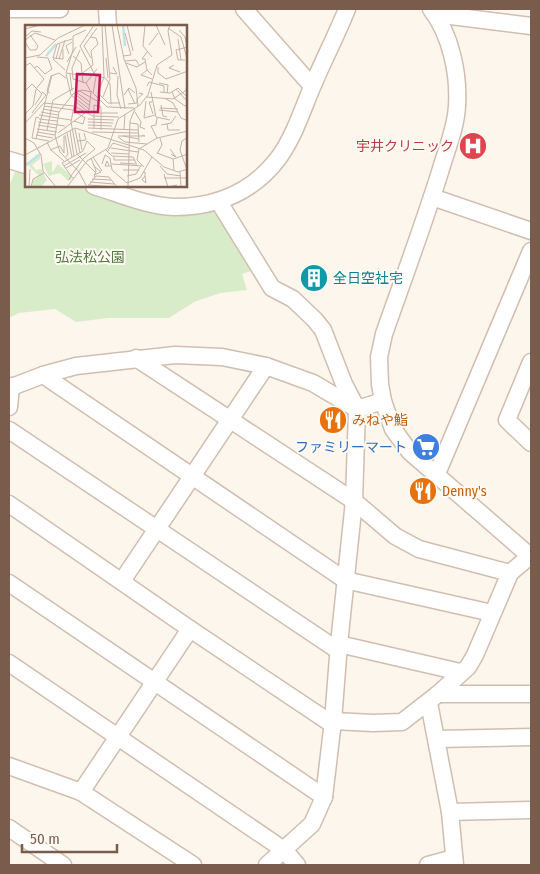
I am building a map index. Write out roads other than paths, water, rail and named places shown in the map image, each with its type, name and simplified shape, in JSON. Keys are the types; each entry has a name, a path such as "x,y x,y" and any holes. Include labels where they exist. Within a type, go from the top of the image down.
{"street":[{"path":"9,9 60,9"},
{"path":"107,9 108,25"},
{"path":"244,9 312,86"},
{"path":"100,188 150,204 173,207 220,202 258,181 278,159 291,135 347,9"},
{"path":"433,11 531,26"},
{"path":"9,504 190,629 332,722 402,722 434,699 460,672 468,667 510,573 531,557 410,452 388,420 383,401 379,357 432,196 453,128 457,108 457,83 453,59 445,35 433,11"},
{"path":"144,188 150,204"},
{"path":"432,196 531,231"},
{"path":"220,202 272,288 293,299 323,330 344,384 357,409 354,502 324,797 312,824 267,865"},
{"path":"436,476 531,251"},
{"path":"9,407 10,387 44,375 76,366 175,354 222,357 266,366 313,383 357,409 383,401"},
{"path":"136,358 354,502 395,536 419,549 510,573"},
{"path":"531,362 506,420 531,443"},
{"path":"122,581 266,366"},
{"path":"44,375 345,580 492,613"},
{"path":"9,430 339,647 460,672"},
{"path":"9,584 324,797"},
{"path":"81,792 190,629"},
{"path":"9,662 284,850 297,865"},
{"path":"434,699 531,694"},
{"path":"428,865 454,861 450,812 437,739 434,699"},
{"path":"437,739 531,737"},
{"path":"9,766 81,792 193,865"},
{"path":"450,812 531,810"},
{"path":"9,828 63,865"}],"place":[{"name":"宇井クリニック","path":"473,146"},
{"name":"全日空社宅","path":"314,278"},
{"name":"みねや鮨","path":"333,420"},
{"name":"ファミリーマート","path":"426,447"},
{"name":"Denny's","path":"423,491"}],"park label":[{"name":"弘法松公園","path":"90,257"}]}
